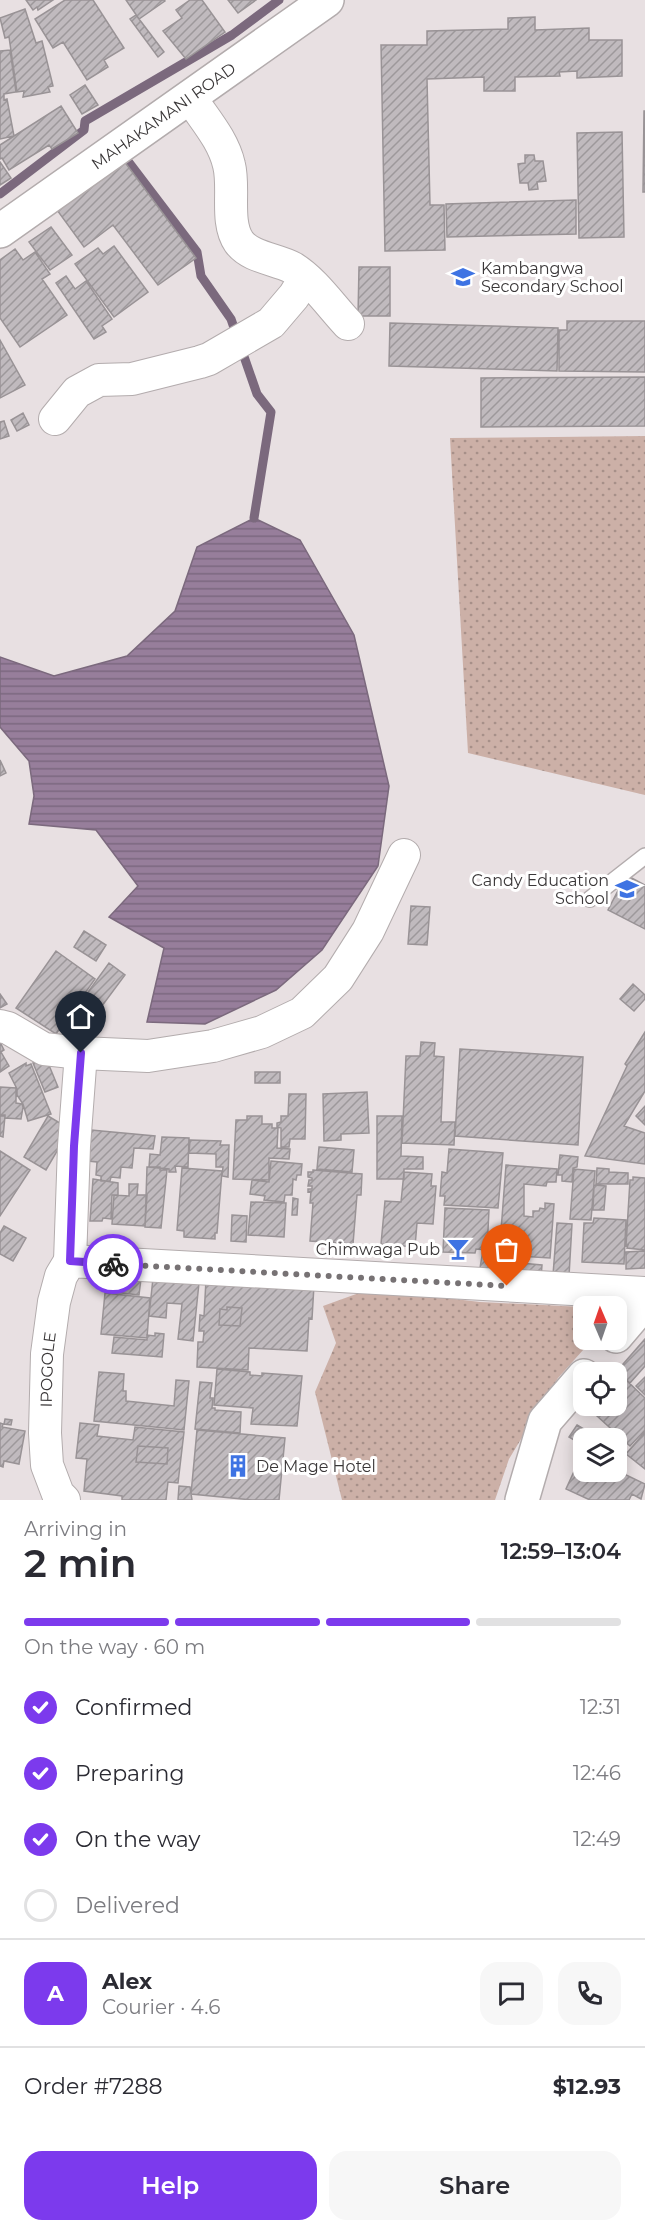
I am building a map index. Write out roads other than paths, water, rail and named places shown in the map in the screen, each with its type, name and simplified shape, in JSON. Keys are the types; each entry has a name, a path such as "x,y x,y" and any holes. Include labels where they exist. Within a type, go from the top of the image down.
{"street":[{"name":"MAHAKAMANI ROAD","path":"0,231 327,0"},
{"path":"190,97 214,131 229,162 231,206 234,228 239,242 251,251 291,267 305,278 348,324"},
{"path":"55,419 77,393 99,380 132,379 200,362 263,330 282,312 305,278"},
{"path":"0,1026 8,1028 44,1049 147,1056 213,1046 262,1032 302,1013 338,978 369,931 404,855"},
{"path":"81,1053 74,1146 82,1262 645,1293"},
{"name":"IPOGOLE","path":"64,1500 58,1494 47,1465 45,1433 47,1354 54,1302 61,1276 82,1262"},
{"path":"627,1323 645,1302"},
{"path":"595,1362 605,1350"},
{"path":"522,1500 545,1421 573,1388"}],"lane":[{"path":"590,899 645,856"}],"waterway":[{"path":"0,194 84,130 85,121 232,35 279,0"},
{"path":"119,154 124,156 197,252 201,276 231,319 257,394 271,412 254,518"}],"place":[{"name":"Kambangwa Secondary School","path":"463,277"},
{"name":"Candy Education School","path":"627,889"},
{"name":"Chimwaga Pub","path":"458,1249"},
{"name":"De Mage Hotel","path":"238,1466"}]}
